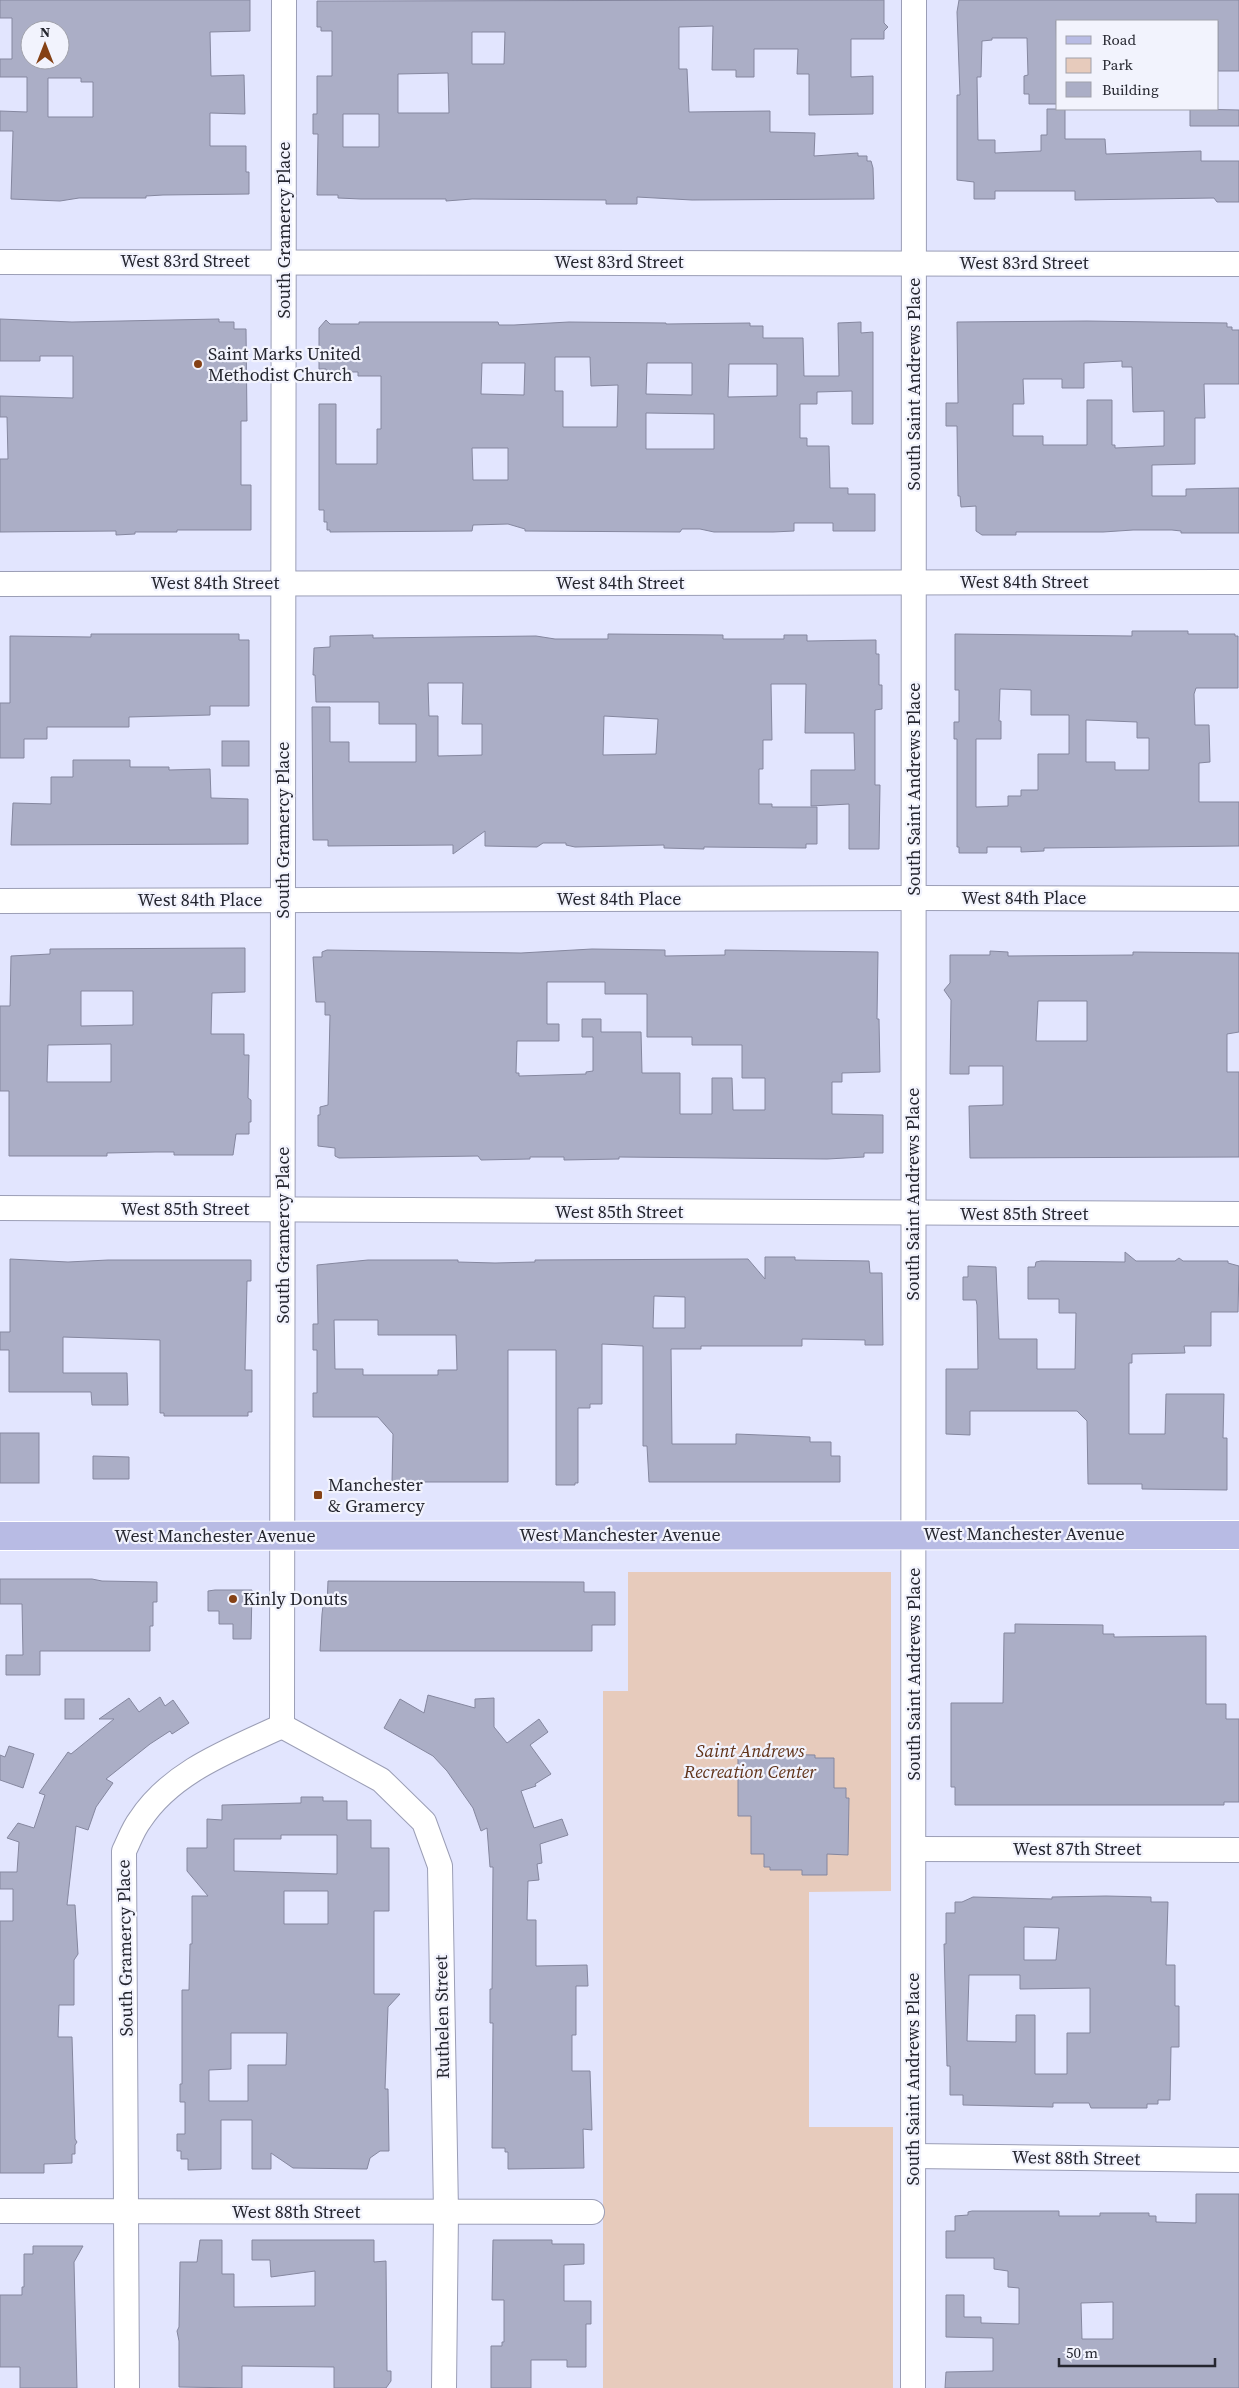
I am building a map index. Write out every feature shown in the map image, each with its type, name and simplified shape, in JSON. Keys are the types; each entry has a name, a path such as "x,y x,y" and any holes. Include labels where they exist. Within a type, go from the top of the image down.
{"main road":[{"name":"West Manchester Avenue","path":"0,1536 1239,1534"}],"street":[{"name":"South Gramercy Place","path":"127,2388 128,2211 124,1851 140,1820 161,1794 195,1768 282,1726 284,0"},
{"name":"South Saint Andrews Place","path":"913,2388 914,0"},
{"name":"West 83rd Street","path":"0,262 1239,264"},
{"name":"West 84th Street","path":"0,584 1239,582"},
{"name":"West 84th Place","path":"0,901 914,898 1239,899"},
{"name":"West 85th Street","path":"0,1208 912,1214 1239,1214"},
{"name":"Ruthelen Street","path":"282,1726 381,1780 424,1822 440,1866 446,2212 444,2388"},
{"name":"West 87th Street","path":"914,1849 1239,1850"},
{"name":"West 88th Street","path":"913,2156 1239,2160"},
{"name":"West 88th Street","path":"0,2211 592,2212"}],"green space":[{"name":"Saint Andrews Recreation Center","path":"628,1572 891,1572 891,1891 809,1892 809,2127 893,2127 893,2388 603,2388 603,1691 628,1691"}],"building":[{"path":"0,0 250,0 250,31 210,32 211,76 244,75 245,114 210,113 210,146 246,146 246,172 249,172 249,194 163,195 146,196 146,198 79,198 60,201 11,199 13,131 0,131 0,111 27,112 27,77 0,77 0,59 12,59 12,18 0,18","holes":["48,78 81,78 81,82 93,82 93,117 48,117"]},
{"path":"884,0 884,23 888,27 884,31 884,39 851,39 851,77 873,76 873,114 809,115 809,74 797,74 798,49 754,49 754,77 736,77 736,70 712,70 713,26 679,27 679,69 687,69 689,112 770,111 770,132 815,133 814,156 858,153 858,156 867,156 867,161 871,161 873,168 874,199 692,200 637,197 637,204 606,204 606,200 472,199 446,201 446,199 338,198 338,195 317,195 318,134 313,134 313,114 317,114 317,76 332,76 332,31 321,31 321,27 317,27 317,1","holes":["472,32 505,32 504,64 472,64","448,73 449,113 398,113 398,74","343,114 379,114 379,147 343,147"]},
{"path":"959,0 1239,0 1239,71 1219,71 1219,20 1056,20 1056,104 1029,104 1029,94 1024,94 1024,76 1028,75 1027,38 992,38 992,40 982,41 981,77 977,77 978,140 995,140 995,153 1041,151 1041,135 1047,135 1047,109 1065,110 1065,139 1105,139 1106,154 1201,151 1201,161 1239,161 1239,202 1217,202 1214,198 1075,200 1075,191 995,191 995,199 974,199 974,182 957,180 957,95 960,95 957,12"},
{"path":"1190,110 1239,110 1239,126 1190,126"},
{"path":"0,319 72,322 219,319 219,322 234,322 234,329 246,329 247,421 241,421 241,485 251,485 251,530 177,530 177,532 135,532 135,534 116,535 116,531 0,532 0,459 8,459 7,417 0,417 0,396 73,398 73,356 40,356 40,361 0,361"},
{"path":"326,320 330,324 359,324 359,322 498,322 499,325 569,322 750,323 750,326 763,326 763,338 803,338 804,376 839,376 838,323 861,322 861,333 873,332 873,424 852,424 852,391 817,392 817,404 800,404 800,438 807,438 807,446 829,446 830,488 848,488 848,494 875,494 875,531 833,531 833,523 794,523 794,531 773,532 714,532 700,529 682,529 680,532 525,531 525,529 508,524 473,525 472,531 330,532 330,530 327,530 327,522 324,522 324,510 319,510 319,404 336,404 336,464 377,464 377,429 381,429 381,376 358,376 358,372 327,372 326,369 319,369 319,328","holes":["555,357 590,357 591,386 618,385 617,427 563,427 563,391 555,391","482,363 525,363 524,395 481,394","647,363 692,363 692,395 646,394","729,364 777,364 777,396 728,397","646,413 714,414 714,449 646,449","472,448 508,448 508,480 473,480"]},
{"path":"957,322 1227,323 1227,327 1232,327 1232,330 1239,330 1239,384 1204,384 1205,418 1195,418 1195,464 1152,465 1152,496 1186,496 1186,489 1239,488 1239,533 1181,533 1181,531 1172,530 1133,530 1016,532 1016,535 982,535 976,531 976,506 961,507 960,496 958,496 957,426 946,426 946,403 958,403","holes":["1122,361 1122,367 1132,367 1133,412 1164,411 1164,446 1115,448 1115,445 1112,445 1112,400 1087,400 1087,445 1043,445 1043,436 1013,436 1013,404 1024,404 1023,379 1062,379 1062,388 1084,388 1084,363"]},
{"path":"1132,631 1188,631 1188,634 1235,634 1235,636 1238,636 1238,688 1196,688 1194,694 1195,725 1209,725 1210,762 1199,763 1199,802 1239,802 1239,846 1044,848 1044,851 1021,852 1021,847 987,847 987,853 959,853 959,847 957,847 957,739 954,739 954,722 959,722 959,690 955,690 955,634 1132,636","holes":["1000,689 1031,690 1031,715 1069,715 1069,754 1038,754 1038,790 1021,790 1021,796 1008,796 1008,806 976,807 976,739 1001,739 1001,721 999,721","1086,720 1137,722 1137,738 1149,738 1149,770 1115,770 1115,762 1086,762"]},
{"path":"91,634 239,634 239,640 249,640 249,706 210,706 210,715 129,717 129,727 47,727 47,739 24,739 24,758 0,758 0,703 10,703 10,636 91,637"},
{"path":"608,634 723,635 723,639 784,639 784,635 807,635 807,641 876,640 876,654 879,654 879,685 882,685 882,709 875,710 875,785 880,785 879,849 849,849 849,804 811,806 811,770 855,770 854,733 805,733 806,684 771,684 772,740 763,740 763,769 759,769 759,804 772,804 772,807 817,807 817,844 806,844 806,848 704,847 704,849 664,848 664,845 575,847 566,845 566,843 543,843 537,847 485,846 485,831 453,854 453,845 328,846 328,840 313,840 312,707 330,707 330,742 349,742 349,762 416,762 416,724 379,724 379,702 316,702 315,675 313,675 314,648 330,647 330,636 373,635 373,638 536,636 555,639 608,639","holes":["428,683 463,683 462,724 482,724 482,755 438,756 438,716 429,716","604,716 658,719 656,754 603,755"]},
{"path":"222,741 249,741 249,766 222,766"},
{"path":"73,760 130,760 130,767 169,767 169,770 210,769 211,798 248,799 248,844 11,845 13,803 51,804 51,777 73,777"},
{"path":"245,948 245,992 212,993 211,1034 244,1034 244,1055 249,1055 248,1098 251,1100 251,1122 249,1122 249,1134 236,1134 233,1155 174,1155 174,1152 155,1152 107,1153 107,1156 9,1156 9,1091 0,1091 0,1006 10,1006 11,956 50,954 50,949","holes":["81,991 133,991 133,1025 81,1026","111,1044 111,1082 47,1082 48,1045"]},
{"path":"592,949 665,950 665,956 725,955 725,950 878,952 877,1019 879,1019 880,1072 842,1073 842,1082 832,1082 832,1114 883,1115 883,1153 864,1153 864,1157 827,1159 619,1157 619,1159 564,1160 564,1157 530,1157 530,1159 481,1160 478,1156 339,1158 335,1156 335,1148 318,1146 318,1115 320,1115 320,1107 328,1105 330,1015 325,1015 325,1002 316,1002 313,957 322,957 322,952 327,950 521,953","holes":["547,982 605,982 605,994 647,994 647,1037 692,1037 692,1045 742,1045 742,1078 765,1078 765,1110 733,1110 732,1078 712,1078 712,1114 680,1114 680,1073 642,1073 641,1032 601,1032 601,1019 582,1019 582,1037 593,1037 593,1071 586,1072 586,1074 519,1076 519,1073 516,1073 517,1041 559,1041 559,1024 547,1024"]},
{"path":"990,951 1008,952 1008,956 1133,955 1133,952 1239,953 1239,1032 1227,1034 1227,1072 1239,1072 1239,1157 970,1158 969,1106 1003,1105 1003,1066 969,1066 969,1074 950,1074 951,1000 944,990 950,983 950,955 990,955","holes":["1038,1001 1087,1001 1087,1041 1036,1041"]},
{"path":"1125,1252 1136,1261 1175,1261 1179,1258 1183,1261 1228,1261 1228,1263 1239,1266 1238,1312 1211,1312 1211,1346 1184,1346 1185,1353 1132,1354 1132,1363 1129,1363 1129,1434 1165,1434 1166,1394 1224,1394 1223,1438 1227,1438 1227,1490 1142,1489 1142,1484 1088,1484 1087,1421 1077,1411 970,1411 970,1435 946,1434 946,1369 978,1369 976,1300 963,1300 963,1277 968,1277 968,1266 996,1267 999,1339 1037,1339 1037,1369 1075,1369 1076,1313 1059,1313 1059,1299 1028,1299 1028,1267 1035,1267 1036,1262 1041,1261 1125,1262"},
{"path":"765,1257 795,1257 795,1260 869,1261 870,1273 882,1273 883,1345 865,1345 865,1340 802,1339 802,1346 701,1346 701,1349 671,1349 672,1444 736,1444 736,1434 810,1437 810,1442 831,1442 831,1456 840,1456 840,1482 649,1482 647,1446 643,1446 643,1346 602,1344 602,1404 590,1404 590,1408 578,1408 578,1483 575,1483 575,1485 556,1485 556,1350 508,1350 508,1482 392,1482 393,1434 378,1417 313,1417 313,1393 317,1393 317,1350 313,1350 313,1324 318,1324 317,1265 368,1260 458,1260 458,1262 495,1263 535,1262 535,1260 748,1259 765,1279","holes":["654,1296 685,1297 685,1328 653,1328","334,1320 378,1320 378,1335 456,1335 457,1370 438,1370 438,1375 363,1375 363,1369 335,1369"]},
{"path":"10,1259 68,1262 108,1260 251,1260 251,1281 247,1281 245,1370 252,1370 252,1412 248,1412 248,1416 164,1416 164,1413 160,1413 160,1340 63,1337 63,1373 127,1373 128,1405 92,1405 91,1392 9,1392 9,1350 0,1350 0,1332 10,1332"},
{"path":"0,1433 39,1433 39,1483 0,1483"},
{"path":"93,1456 129,1457 129,1479 93,1479"},
{"path":"0,1579 92,1579 102,1581 157,1582 157,1602 153,1602 153,1626 150,1626 150,1651 40,1651 40,1675 6,1675 6,1655 23,1655 22,1604 0,1604"},
{"path":"328,1581 584,1582 584,1592 615,1592 615,1625 592,1625 592,1651 320,1651 322,1614 323,1606 327,1606"},
{"path":"252,1590 251,1639 233,1639 233,1624 219,1624 219,1611 208,1611 208,1591"},
{"path":"1015,1624 1103,1625 1103,1634 1114,1634 1114,1637 1206,1636 1206,1704 1226,1704 1226,1719 1239,1719 1239,1802 1224,1802 1224,1805 955,1805 955,1787 951,1787 951,1703 1003,1703 1004,1633 1015,1633"},
{"path":"428,1695 475,1708 475,1699 494,1698 494,1727 507,1743 539,1719 548,1732 530,1745 551,1774 535,1784 536,1786 521,1791 534,1828 562,1819 568,1835 540,1844 542,1863 537,1864 539,1880 528,1881 527,1920 536,1920 536,1966 587,1965 588,1986 576,1986 576,2035 572,2035 572,2071 590,2071 592,2130 583,2129 584,2168 508,2169 508,2152 505,2152 505,2148 492,2148 493,2023 490,2023 490,1989 492,1989 493,1867 490,1867 487,1828 481,1831 473,1808 447,1771 433,1756 384,1728 400,1699 424,1713"},
{"path":"160,1697 165,1706 173,1700 189,1723 172,1734 170,1731 150,1744 106,1779 113,1783 96,1807 88,1830 76,1826 67,1905 75,1905 78,1954 74,1960 74,2005 59,2005 58,2037 72,2037 75,2139 77,2142 75,2154 72,2154 72,2163 44,2164 44,2173 0,2173 0,1921 13,1921 13,1889 0,1889 0,1872 17,1872 19,1842 7,1838 18,1823 34,1828 45,1795 39,1793 68,1752 71,1754 114,1719 99,1719 129,1698 139,1712"},
{"path":"65,1699 84,1699 84,1719 65,1719"},
{"path":"9,1746 34,1754 23,1788 0,1780 0,1755 5,1757"},
{"path":"757,1754 815,1755 815,1758 834,1758 834,1788 846,1788 846,1798 849,1798 848,1855 827,1854 827,1875 802,1875 802,1870 770,1870 770,1867 764,1867 764,1854 751,1854 751,1816 738,1816 738,1758 757,1758"},
{"path":"301,1797 323,1797 323,1801 347,1801 347,1820 371,1820 371,1848 389,1848 389,1911 374,1911 374,1994 400,1994 388,2007 385,2089 388,2089 389,2151 380,2151 370,2158 367,2169 293,2168 271,2153 271,2169 252,2169 252,2120 221,2120 221,2169 188,2170 188,2159 181,2159 181,2151 177,2151 177,2134 185,2134 185,2102 180,2102 180,2084 182,2084 182,1990 189,1990 190,1944 192,1944 192,1896 208,1896 187,1871 187,1848 207,1848 207,1819 222,1820 222,1805 301,1803","holes":["281,1835 337,1835 337,1874 234,1871 234,1839 281,1839","284,1891 328,1891 328,1924 284,1924","231,2033 287,2033 286,2065 248,2065 248,2101 209,2101 209,2070 231,2069"]},
{"path":"973,1897 1052,1899 1052,1897 1151,1897 1151,1902 1168,1902 1166,1965 1175,1965 1175,2006 1179,2006 1179,2047 1171,2047 1170,2100 1158,2100 1158,2104 1147,2104 1147,2108 1091,2108 1089,2103 1053,2103 1053,2107 963,2105 963,2095 950,2095 950,2066 947,2066 944,1944 946,1944 946,1913 955,1913 955,1902 962,1902","holes":["1024,1927 1059,1928 1056,1960 1024,1960","969,1975 1020,1975 1020,1989 1090,1988 1090,2033 1067,2033 1067,2074 1035,2074 1035,2015 1016,2015 1016,2042 967,2041"]},
{"path":"1196,2194 1239,2194 1239,2388 945,2388 946,2372 993,2371 993,2338 946,2337 946,2295 964,2295 964,2317 981,2317 981,2323 1019,2324 1019,2288 1008,2287 1008,2271 994,2269 994,2258 946,2258 946,2231 955,2231 955,2216 968,2215 968,2212 972,2211 1059,2211 1059,2216 1100,2216 1100,2213 1149,2213 1149,2216 1156,2216 1156,2222 1196,2223","holes":["1113,2302 1113,2339 1082,2339 1081,2303"]},
{"path":"200,2240 222,2240 222,2274 234,2274 234,2307 315,2306 315,2271 271,2277 270,2260 252,2260 252,2240 374,2240 374,2262 386,2261 387,2371 391,2371 391,2381 386,2388 334,2388 334,2367 242,2366 242,2388 179,2387 179,2341 177,2331 179,2327 180,2262 197,2262"},
{"path":"493,2240 552,2240 552,2244 584,2244 584,2264 564,2265 564,2301 591,2301 591,2324 586,2324 586,2367 567,2367 567,2360 531,2360 531,2388 491,2388 491,2346 502,2346 502,2342 504,2342 504,2300 492,2300"},
{"path":"33,2246 83,2246 74,2262 77,2388 20,2388 20,2367 0,2367 0,2295 22,2295 22,2287 24,2287 24,2254 33,2254"}],"place":[{"name":"Saint Marks United Methodist Church","path":"198,364"},
{"name":"Manchester & Gramercy","path":"318,1495"},
{"name":"Kinly Donuts","path":"233,1599"}]}
